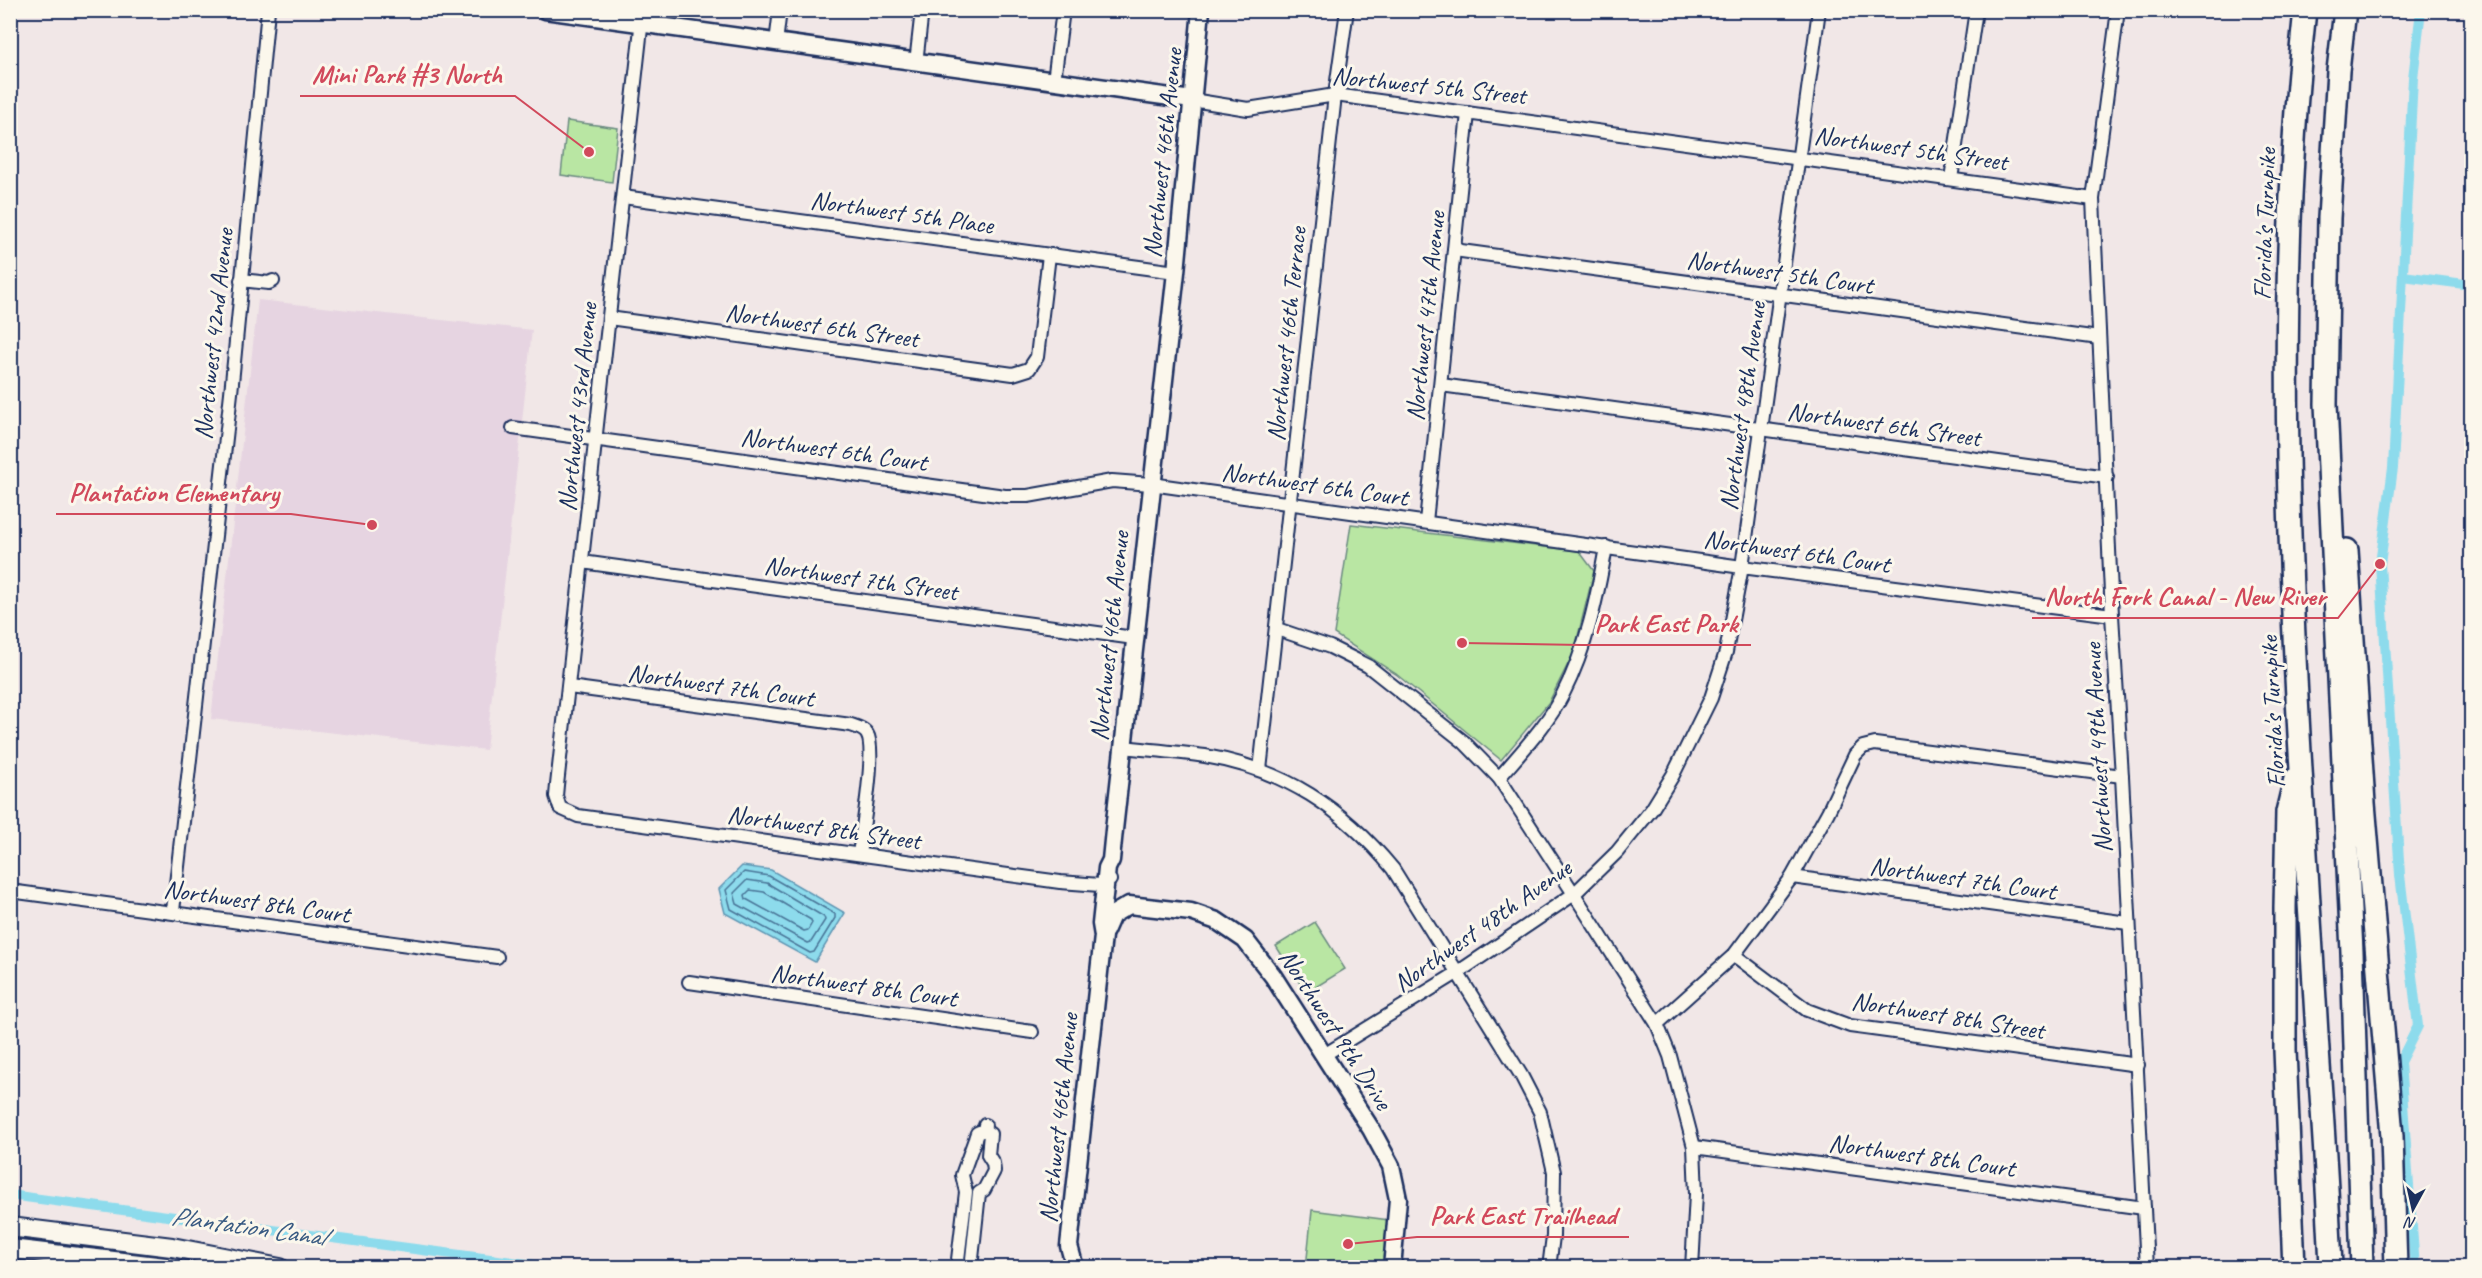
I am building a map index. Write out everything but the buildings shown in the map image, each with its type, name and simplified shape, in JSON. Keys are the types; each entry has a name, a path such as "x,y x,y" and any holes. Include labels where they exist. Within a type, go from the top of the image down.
{"highway":[{"name":"Florida's Turnpike","path":"2305,10 2289,207 2287,445 2301,758 2331,1268"},
{"path":"2345,10 2338,71 2329,218 2326,404 2352,952 2362,1268"},
{"path":"2330,493 2345,528 2366,827 2392,1136 2396,1268"},
{"path":"2294,1268 2285,1050 2285,907 2287,812 2301,758"}],"main road":[{"path":"10,1227 172,1247 280,1268"},
{"path":"10,1249 174,1268"}],"street":[{"name":"Northwest 42nd Avenue","path":"173,911 230,405 268,10"},
{"name":"Northwest 5th Street","path":"545,10 642,17 776,43 1248,109 1335,95 2093,199"},
{"path":"776,43 780,10"},
{"path":"916,63 922,10"},
{"path":"1054,81 1063,10"},
{"name":"Northwest 46th Avenue","path":"1076,1266 1069,1246 1103,936 1101,924 1110,880 1134,638 1176,272 1201,10"},
{"name":"Northwest 46th Terrace","path":"1260,770 1335,95 1347,10"},
{"name":"Northwest 48th Avenue","path":"1324,1055 1458,973 1574,894 1617,852 1652,809 1694,736 1711,698 1726,652 1742,567 1819,10"},
{"path":"1951,179 1976,10"},
{"name":"Northwest 49th Avenue","path":"2118,10 2093,199 2112,615 2138,1065 2147,1268"},
{"name":"Northwest 43rd Avenue","path":"560,808 556,796 557,785 642,17"},
{"name":"Northwest 47th Avenue","path":"1426,522 1468,113"},
{"name":"Northwest 5th Place","path":"623,197 1176,272"},
{"name":"Northwest 5th Court","path":"1454,250 2099,338"},
{"name":"Northwest 6th Street","path":"609,318 1013,374 1029,369 1037,357 1049,255"},
{"path":"241,280 269,283 273,281"},
{"name":"Northwest 6th Street","path":"1441,385 2107,477"},
{"name":"Northwest 6th Court","path":"513,428 1005,496 1028,496 1112,481 1151,484 1742,567 2112,615"},
{"path":"1499,778 1563,695 1583,649 1595,607 1606,548"},
{"name":"Northwest 7th Street","path":"582,562 1134,638"},
{"path":"1277,629 1330,647 1368,666 1464,742 1499,778 1657,1024 1670,1056 1694,1148 1696,1194 1692,1268"},
{"name":"Northwest 7th Court","path":"568,687 851,725 866,733 871,751 859,854"},
{"path":"1657,1024 1734,955 1792,877 1828,812 1855,755 1863,747 1875,744 2122,776"},
{"path":"1123,747 1205,756 1260,770 1296,786 1336,811 1369,840 1393,869 1521,1075 1540,1112 1554,1172 1553,1236 1549,1268"},
{"name":"Northwest 8th Street","path":"560,808 578,816 1084,884 1100,885 1110,880"},
{"name":"Northwest 7th Court","path":"1792,877 2128,923"},
{"path":"1103,936 1112,915 1129,905 1116,894 1110,880"},
{"path":"1084,884 1097,891 1104,906"},
{"name":"Northwest 8th Court","path":"10,891 173,911 497,957"},
{"name":"Northwest 9th Drive","path":"1129,905 1191,912 1217,921 1245,939 1274,976 1371,1129 1391,1166 1398,1199 1392,1268"},
{"name":"Northwest 8th Street","path":"1734,955 1806,1010 1850,1026 2138,1065"},
{"name":"Northwest 8th Court","path":"689,982 1032,1032"},
{"path":"957,1268 966,1192 962,1174 977,1133 984,1128 990,1134 988,1155 993,1163 994,1171 984,1190 979,1193 971,1268"},
{"name":"Northwest 8th Court","path":"1694,1148 2144,1208"},
{"path":"970,1152 988,1155"}],"shaded area":[{"path":"258,300 532,330 486,750 211,719"}],"green space":[{"path":"567,121 618,128 612,182 561,175"},
{"path":"1351,524 1579,551 1594,571 1574,652 1549,702 1501,760 1396,674 1334,634"},
{"path":"1315,922 1345,969 1306,993 1276,946"},
{"path":"1312,1210 1389,1220 1384,1267 1306,1268"}],"water":[{"path":"742,866 771,870 845,913 815,962 725,913 719,889"}],"waterway":[{"path":"2415,1268 2400,1062 2418,1026 2400,875 2380,564 2393,468 2413,78 2421,10"},
{"path":"2403,276 2472,285"},
{"name":"Plantation Canal","path":"10,1195 557,1268"}],"place":[{"name":"Mini Park #3 North","path":"589,152"},
{"name":"Plantation Elementary","path":"372,525"},
{"name":"North Fork Canal - New River","path":"2380,564"},
{"name":"Park East Park","path":"1462,643"},
{"name":"Park East Trailhead","path":"1348,1244"}]}
